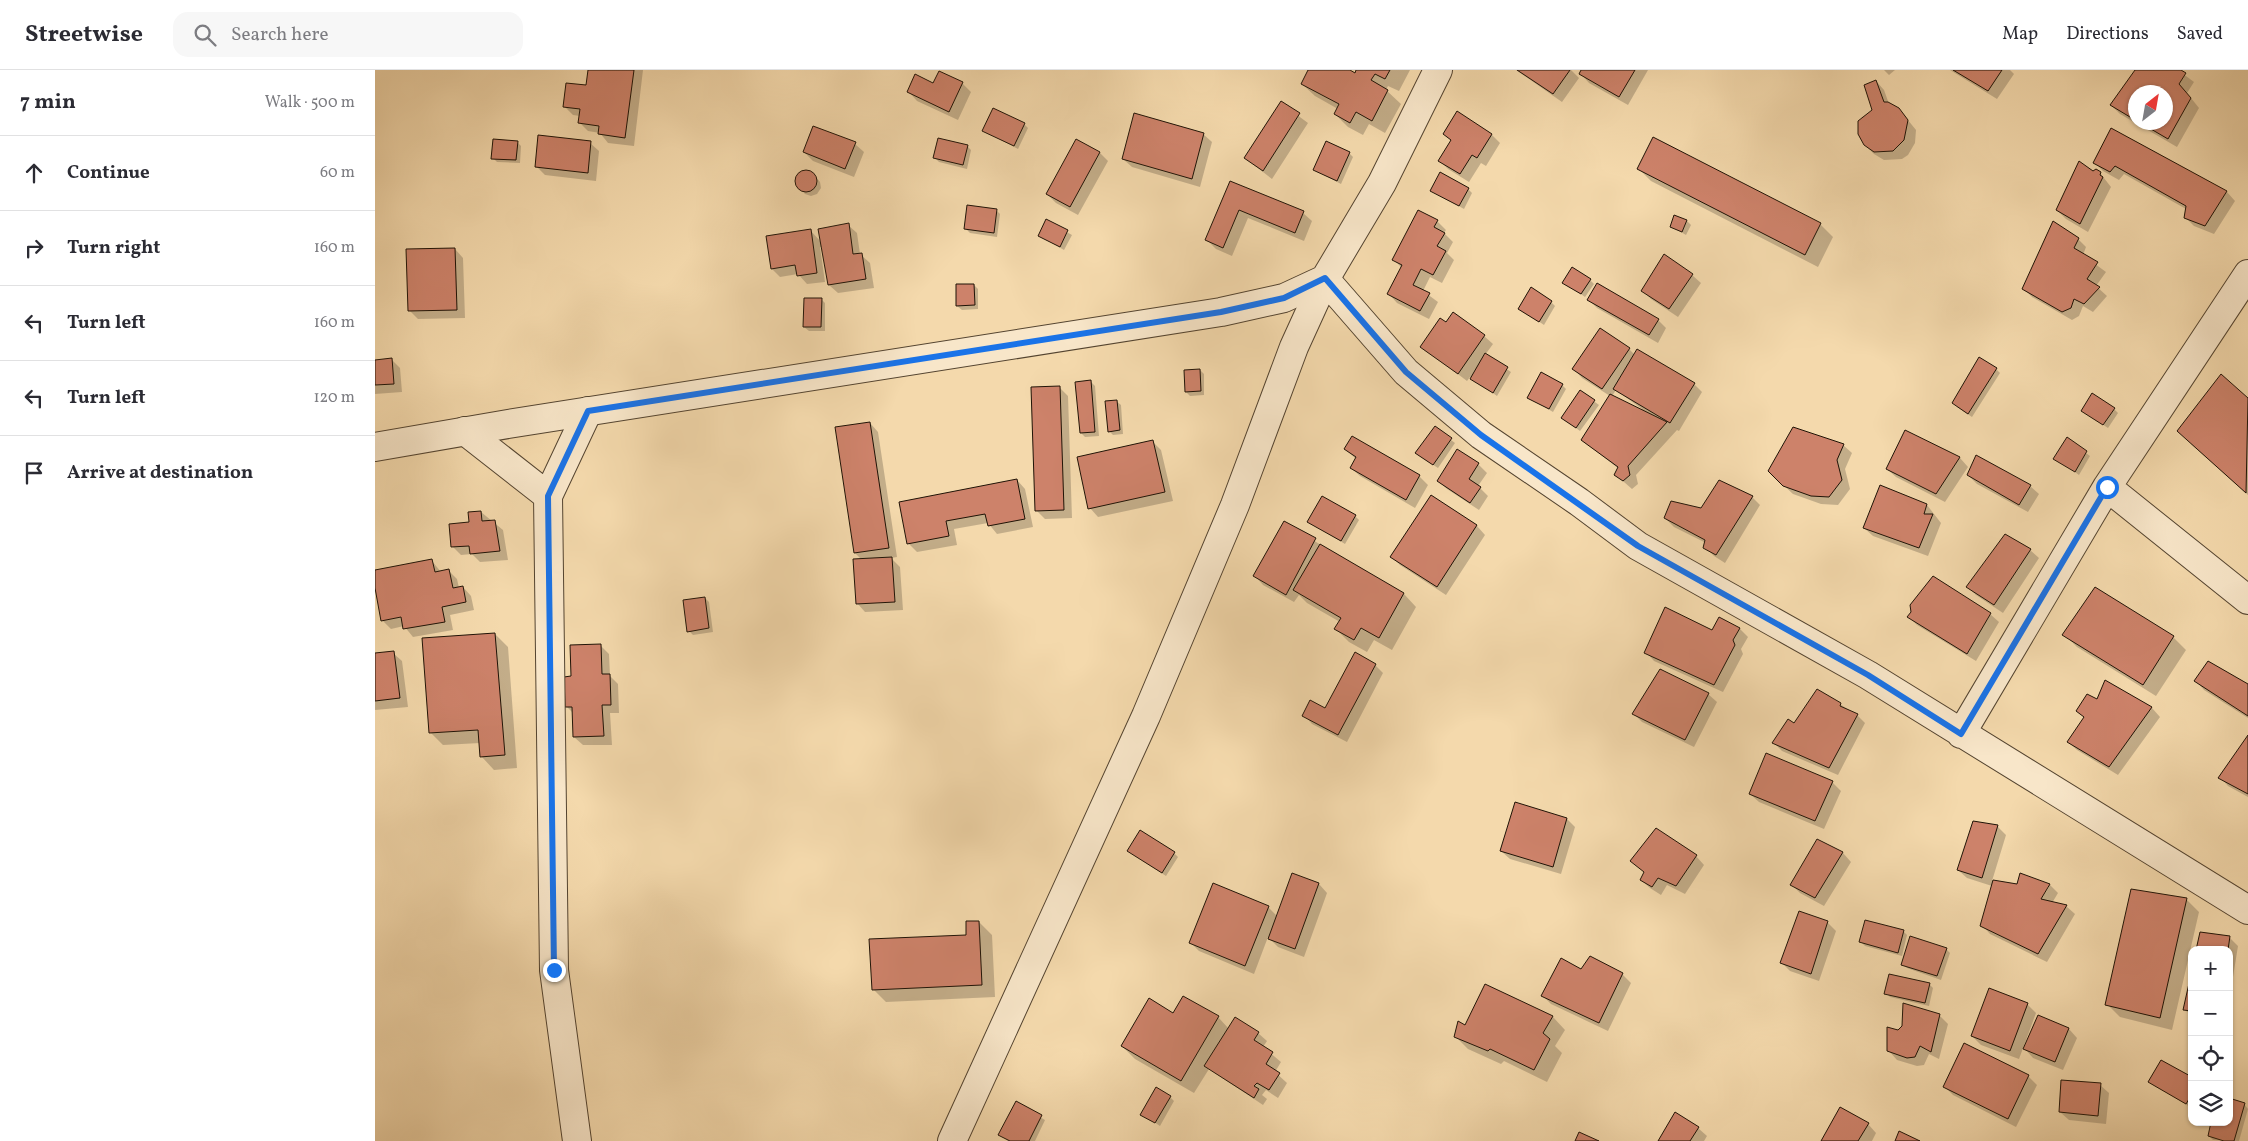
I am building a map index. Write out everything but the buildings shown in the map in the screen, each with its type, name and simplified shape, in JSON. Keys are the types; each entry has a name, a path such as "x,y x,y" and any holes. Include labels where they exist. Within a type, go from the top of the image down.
{"street":[{"path":"952,1141 1146,716 1235,505 1293,347 1325,278 1382,183 1438,70"},
{"path":"1961,734 2107,487 2248,274"},
{"path":"375,447 588,411 1221,312 1284,298 1325,278"},
{"path":"1325,278 1406,372 1481,435 1638,546 1868,675 2248,910"},
{"path":"577,1141 554,970 548,496 588,411"},
{"path":"465,431 548,496"},
{"path":"2107,487 2248,600"}],"route":[{"path":"554,970 548,496 588,411 1221,312 1284,298 1325,278 1406,372 1481,435 1579,502 1638,546 1868,675 1961,734 2107,487"}]}
